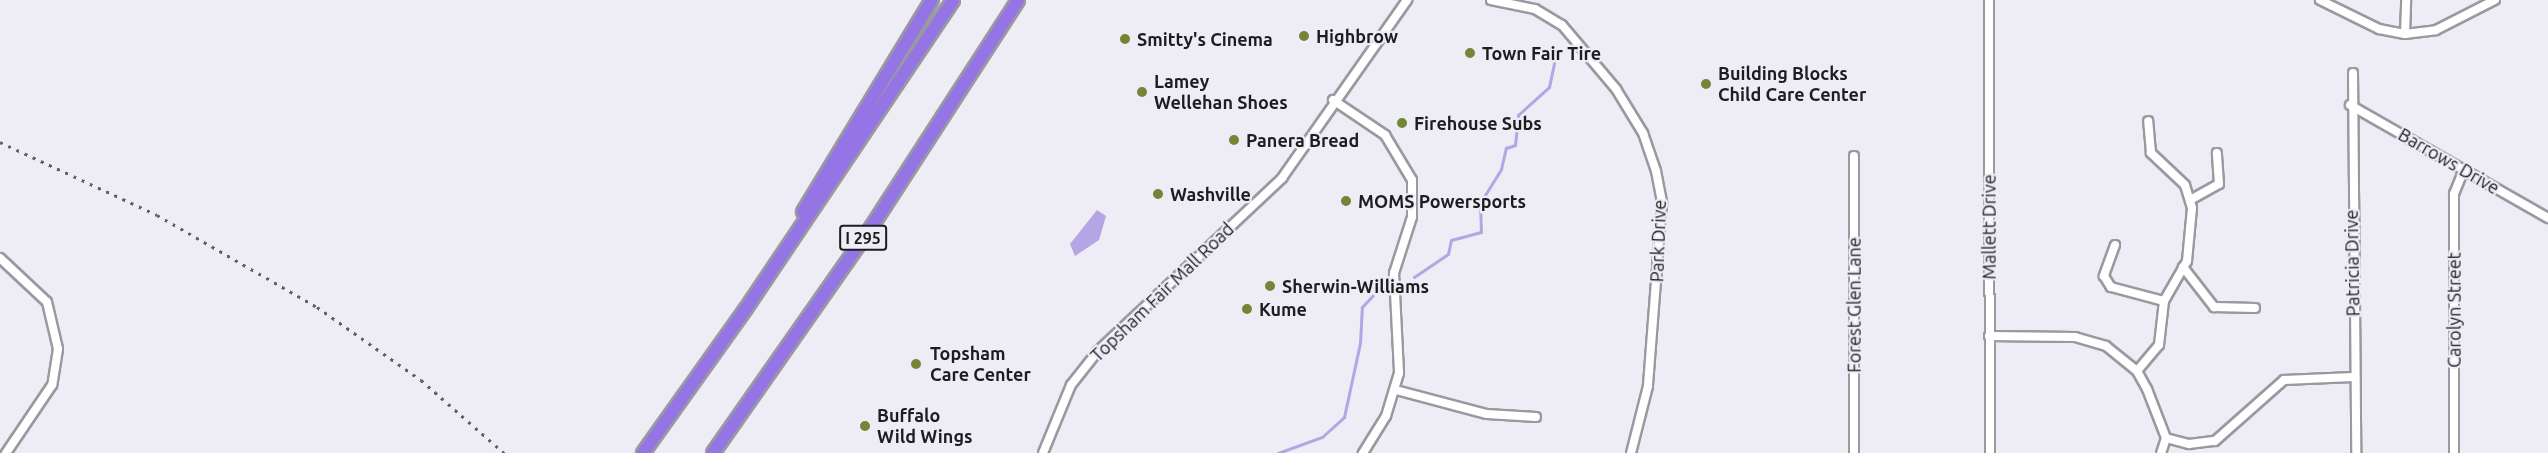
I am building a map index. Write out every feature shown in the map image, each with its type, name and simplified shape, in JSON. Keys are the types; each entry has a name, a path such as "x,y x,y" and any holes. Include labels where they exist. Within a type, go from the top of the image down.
{"highway":[{"path":"802,226 802,213 932,0"},
{"path":"643,453 802,226 952,0"},
{"name":"I 295","path":"713,453 872,226 1018,0"}],"street":[{"name":"Topsham Fair Mall Road","path":"1044,453 1071,385 1098,351 1282,178 1333,100 1407,0"},
{"name":"Park Drive","path":"1491,0 1542,12 1569,32 1616,89 1643,133 1656,171 1662,203 1648,386 1631,453"},
{"name":"Mallett Drive","path":"1989,0 1990,453"},
{"path":"2320,0 2379,29 2405,34 2436,30 2495,0"},
{"path":"2405,34 2406,0"},
{"name":"Patricia Drive","path":"2353,73 2350,105 2356,453"},
{"path":"1333,100 1385,135 1412,180 1412,217 1394,273 1401,342 1396,390 1363,453"},
{"name":"Barrows Drive","path":"2350,105 2548,219"},
{"path":"2137,371 2158,345 2164,301 2183,267 2190,200 2185,185 2151,153 2148,121"},
{"path":"2190,200 2218,184 2217,153"},
{"name":"Forest Glen Lane","path":"1854,156 1854,453"},
{"name":"Carolyn Street","path":"2454,453 2454,194 2464,169"},
{"path":"2115,245 2104,276 2110,287 2164,301"},
{"path":"0,258 46,302 58,349 52,385 6,453"},
{"path":"2183,267 2214,307 2255,308"},
{"path":"1989,336 2091,339 2137,371 2166,438 2161,453"},
{"path":"2166,438 2189,444 2215,441 2284,380 2353,376"},
{"path":"1396,390 1487,414 1536,417"}],"shaded area":[{"path":"1097,210 1106,216 1099,240 1075,256 1070,244"}],"waterway":[{"path":"1414,277 1448,254 1451,240 1481,232 1480,203 1501,169 1506,148 1515,145 1518,115 1549,87 1556,55"},
{"path":"1278,453 1322,437 1344,417 1360,343 1362,307 1373,295"}],"railway":[{"path":"0,142 157,215 317,307 421,380 504,453"}],"place":[{"name":"Highbrow","path":"1304,36"},
{"name":"Smitty's Cinema","path":"1125,39"},
{"name":"Town Fair Tire","path":"1470,53"},
{"name":"Building Blocks Child Care Center","path":"1706,84"},
{"name":"Lamey Wellehan Shoes","path":"1142,92"},
{"name":"Firehouse Subs","path":"1402,123"},
{"name":"Panera Bread","path":"1234,140"},
{"name":"Washville","path":"1158,194"},
{"name":"MOMS Powersports","path":"1346,201"},
{"name":"Sherwin-Williams","path":"1270,286"},
{"name":"Kume","path":"1247,309"},
{"name":"Topsham Care Center","path":"916,364"},
{"name":"Buffalo Wild Wings","path":"865,426"}]}
